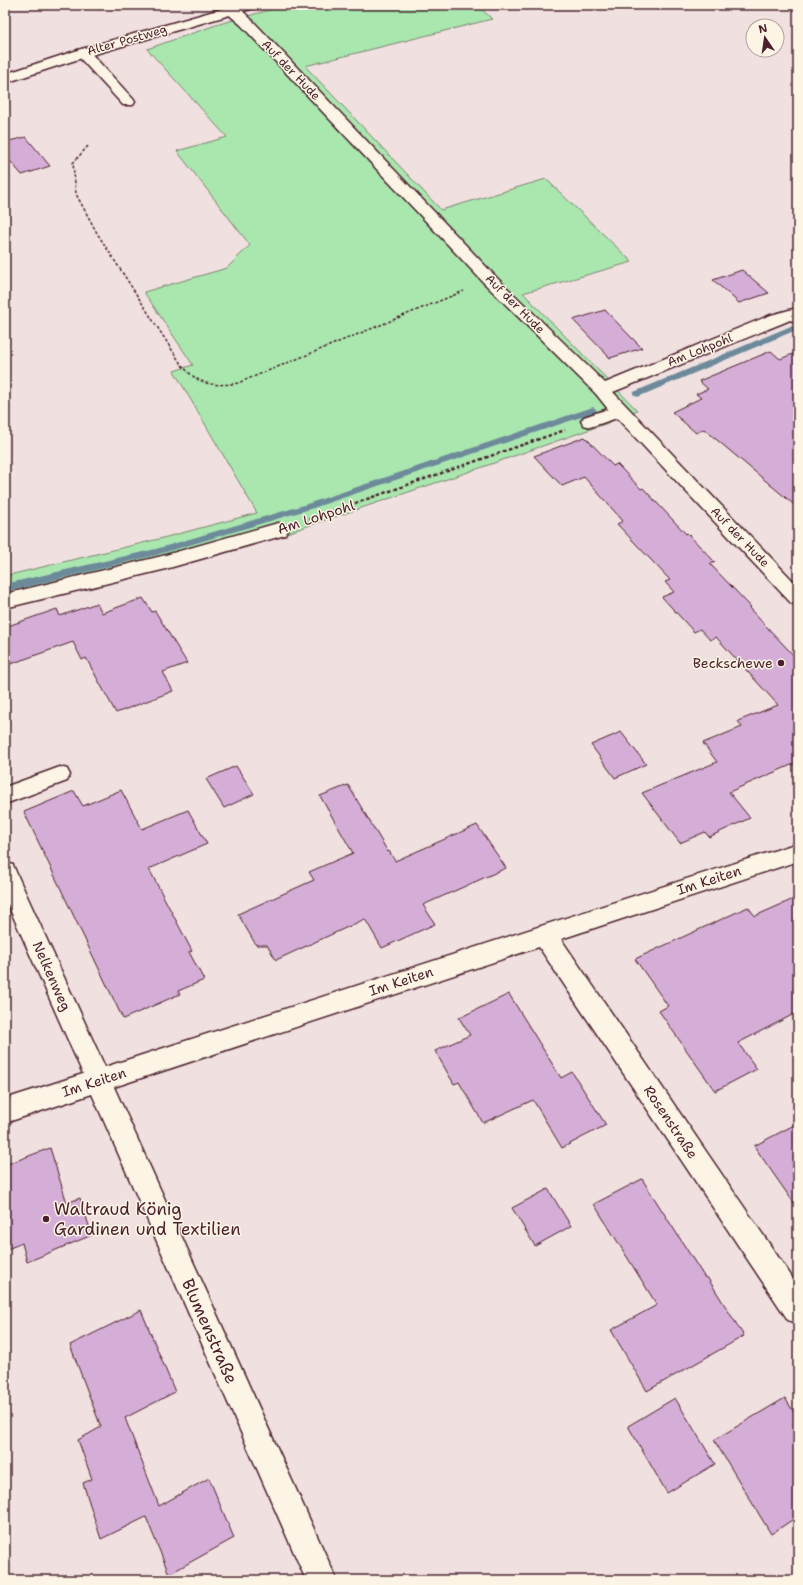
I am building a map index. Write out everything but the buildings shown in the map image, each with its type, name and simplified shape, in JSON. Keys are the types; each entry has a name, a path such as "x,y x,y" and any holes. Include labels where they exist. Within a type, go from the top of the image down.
{"street":[{"name":"Alter Postweg","path":"5,79 231,7 249,5"},
{"name":"Auf der Hude","path":"231,7 490,280 602,390 620,411 798,598"},
{"name":"Am Lohpohl","path":"602,390 777,319 793,314 798,318"},
{"path":"590,421 620,411"},
{"name":"Am Lohpohl","path":"5,601 162,563 278,530"},
{"name":"Im Keiten","path":"5,1110 99,1081 798,852"},
{"name":"Nelkenweg","path":"5,872 99,1081"},
{"name":"Rosenstraße","path":"544,934 798,1310"},
{"name":"Blumenstraße","path":"99,1081 322,1580"}],"lane":[{"path":"83,53 128,102"},
{"path":"5,796 60,775"}],"path":[{"path":"88,146 73,163 76,194 97,233 181,364 188,374 198,382 224,386 238,383 490,280"},
{"name":"Am Lohpohl","path":"278,530 332,513 590,421"}],"green space":[{"path":"287,5 477,5 492,19 305,66 441,210 546,179 632,262 523,293 637,410 605,424 477,469 281,535 5,605 5,576 159,539 257,513 174,371 193,365 144,292 227,268 250,245 177,151 227,137 147,49 219,24"}],"waterway":[{"path":"637,394 791,329"},
{"path":"5,588 156,552 307,507 593,410"}],"place":[{"name":"Beckschewe","path":"781,663"},
{"name":"Waltraud König Gardinen und Textilien","path":"46,1219"}]}
